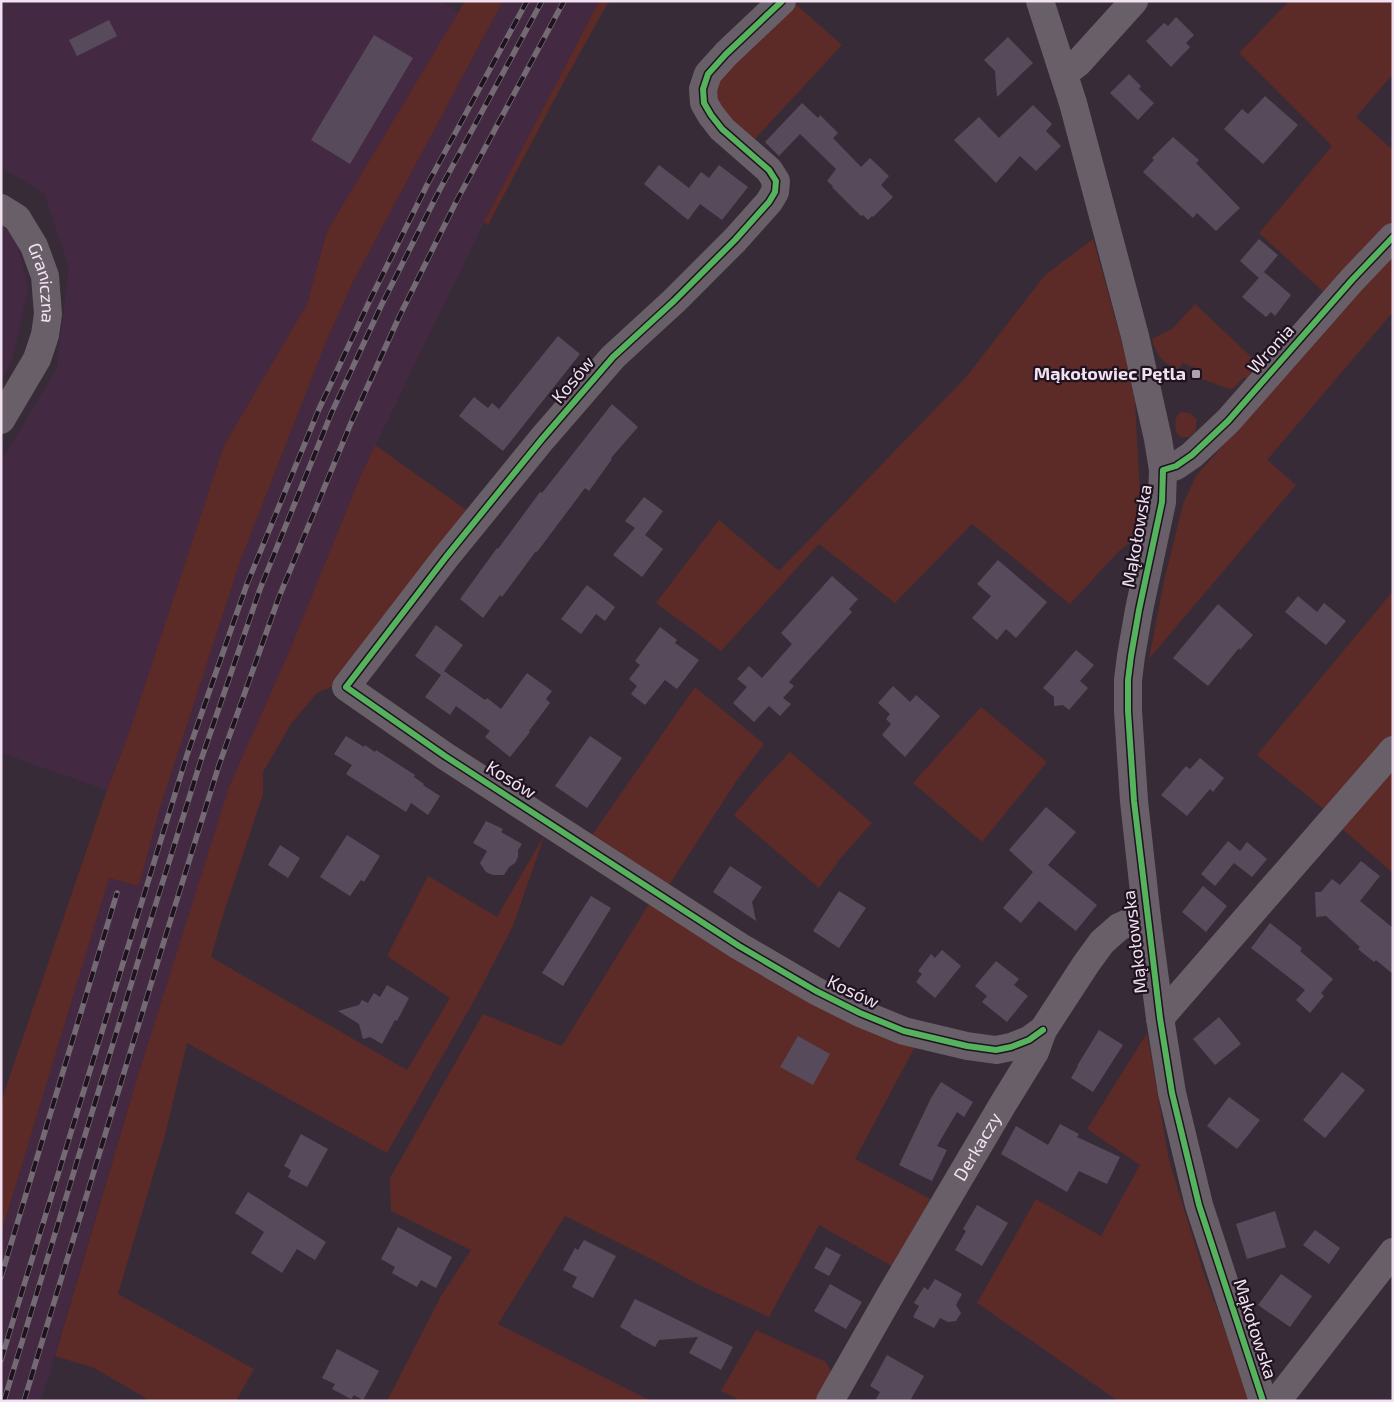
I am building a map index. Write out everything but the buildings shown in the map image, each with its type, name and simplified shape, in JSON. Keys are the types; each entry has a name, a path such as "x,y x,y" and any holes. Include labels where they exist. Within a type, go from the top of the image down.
{"street":[{"name":"Kosów","path":"782,1 726,54 708,74 703,89 704,103 722,129 768,170 776,181 775,192 769,202 735,240 674,301 613,357 542,439 446,557 346,687 445,756 739,946 816,991 860,1013 904,1031 967,1046 996,1050 1011,1047 1028,1040 1043,1030"},
{"name":"Mąkołowska","path":"1040,1 1064,74 1135,336 1152,405 1163,470 1162,502 1138,610 1130,656 1128,711 1134,802 1147,919 1172,1093 1199,1206 1263,1401"},
{"path":"1064,74 1078,63 1134,1"},
{"name":"Graniczna","path":"1,208 18,218 34,246 45,276 48,314 45,335 36,359 1,420"},
{"name":"Wronia","path":"1163,470 1176,466 1192,456 1228,421 1352,280 1393,237"},
{"name":"Mąkołowska","path":"1160,1018 1393,750"},
{"name":"Derkaczy","path":"830,1401 891,1294 1035,1052 1043,1030 1086,964 1102,942 1119,927 1130,922 1147,919"},
{"name":"Mąkołowska","path":"1277,1401 1393,1252"}],"shaded area":[{"path":"1,1 439,1 459,12 327,231 307,304 224,445 130,730 107,790 1,753 1,462 57,368 69,267 44,193 1,167"},
{"path":"465,1 503,1 352,284 326,342 240,562 160,808 139,886 109,878 1,1234 1,1102 107,790 130,730 224,445 307,304 327,231"},
{"path":"503,1 599,1 486,218 360,477 288,654 230,787 138,1075 41,1401 1,1401 1,1234 109,877 139,886 160,808 240,562 326,342 352,284"},
{"path":"599,1 609,1 488,225 483,222"},
{"path":"792,1 842,45 752,142 716,112 710,85"},
{"path":"1289,1 1393,1 1393,74 1356,117 1393,150 1393,221 1327,295 1259,233 1332,146 1239,53"},
{"path":"1,225 15,234 28,288 13,357 1,381"},
{"path":"1093,239 1124,350 1135,401 1142,533 1118,552 1070,604 972,524 895,603 819,544 721,651 656,603 719,520 779,571 967,376 1045,275"},
{"path":"1393,249 1393,312 1267,460 1296,485 1149,659 1164,581 1183,504 1196,476"},
{"path":"1195,304 1262,367 1249,381 1244,377 1234,388 1229,389 1199,378 1201,370 1182,363 1179,370 1173,368 1159,355 1152,339 1173,328"},
{"path":"1181,412 1190,413 1197,420 1195,432 1189,437 1181,437 1177,434 1176,419"},
{"path":"375,445 472,514 343,682 317,693 291,724 263,772 263,794 211,957 407,1070 450,998 387,956 428,876 497,917 545,834 513,926 475,999 387,1153 187,1043 165,1135 118,1294 254,1369 236,1401 151,1401 94,1368 55,1356 138,1075 229,787 288,654 360,477"},
{"path":"1393,591 1393,736 1326,811 1257,755"},
{"path":"695,687 764,744 737,780 667,888 590,838"},
{"path":"981,707 1047,762 982,842 913,783"},
{"path":"790,752 872,823 840,859 819,888 734,815"},
{"path":"1393,763 1393,873 1339,826"},
{"path":"650,902 916,1045 855,1159 934,1201 897,1269 819,1225 769,1317 695,1283 565,1216 498,1324 651,1401 387,1401 441,1296 471,1250 391,1211 390,1178 483,1014 562,1046"},
{"path":"1147,1033 1169,1160 1204,1274 1251,1401 1118,1401 977,1303 1036,1199 1101,1236 1140,1165 1087,1129"},
{"path":"756,1330 826,1362 831,1372 820,1401 741,1401 721,1391"}],"railway":[{"path":"1,1360 187,755 247,584 319,409 370,300 427,185 527,1"},
{"path":"4,1401 201,760 260,589 331,414 381,306 439,191 542,1"},
{"path":"24,1401 219,765 279,597 351,423 400,315 457,200 564,1"},
{"path":"1,1277 117,893"}],"cycle path":[{"path":"782,1 726,54 708,74 703,89 704,103 722,129 769,170 776,181 775,192 769,202 735,240 674,301 613,357 542,439 446,557 346,687 445,756 739,946 816,991 860,1013 904,1031 967,1046 996,1050 1029,1040 1043,1030"},
{"path":"1263,1401 1199,1205 1172,1093 1160,1018 1134,801 1128,711 1128,680 1139,610 1162,502 1163,470 1176,466 1192,455 1228,421 1352,280 1393,237"}],"place":[{"name":"Mąkołowiec Pętla","path":"1196,374"}]}
